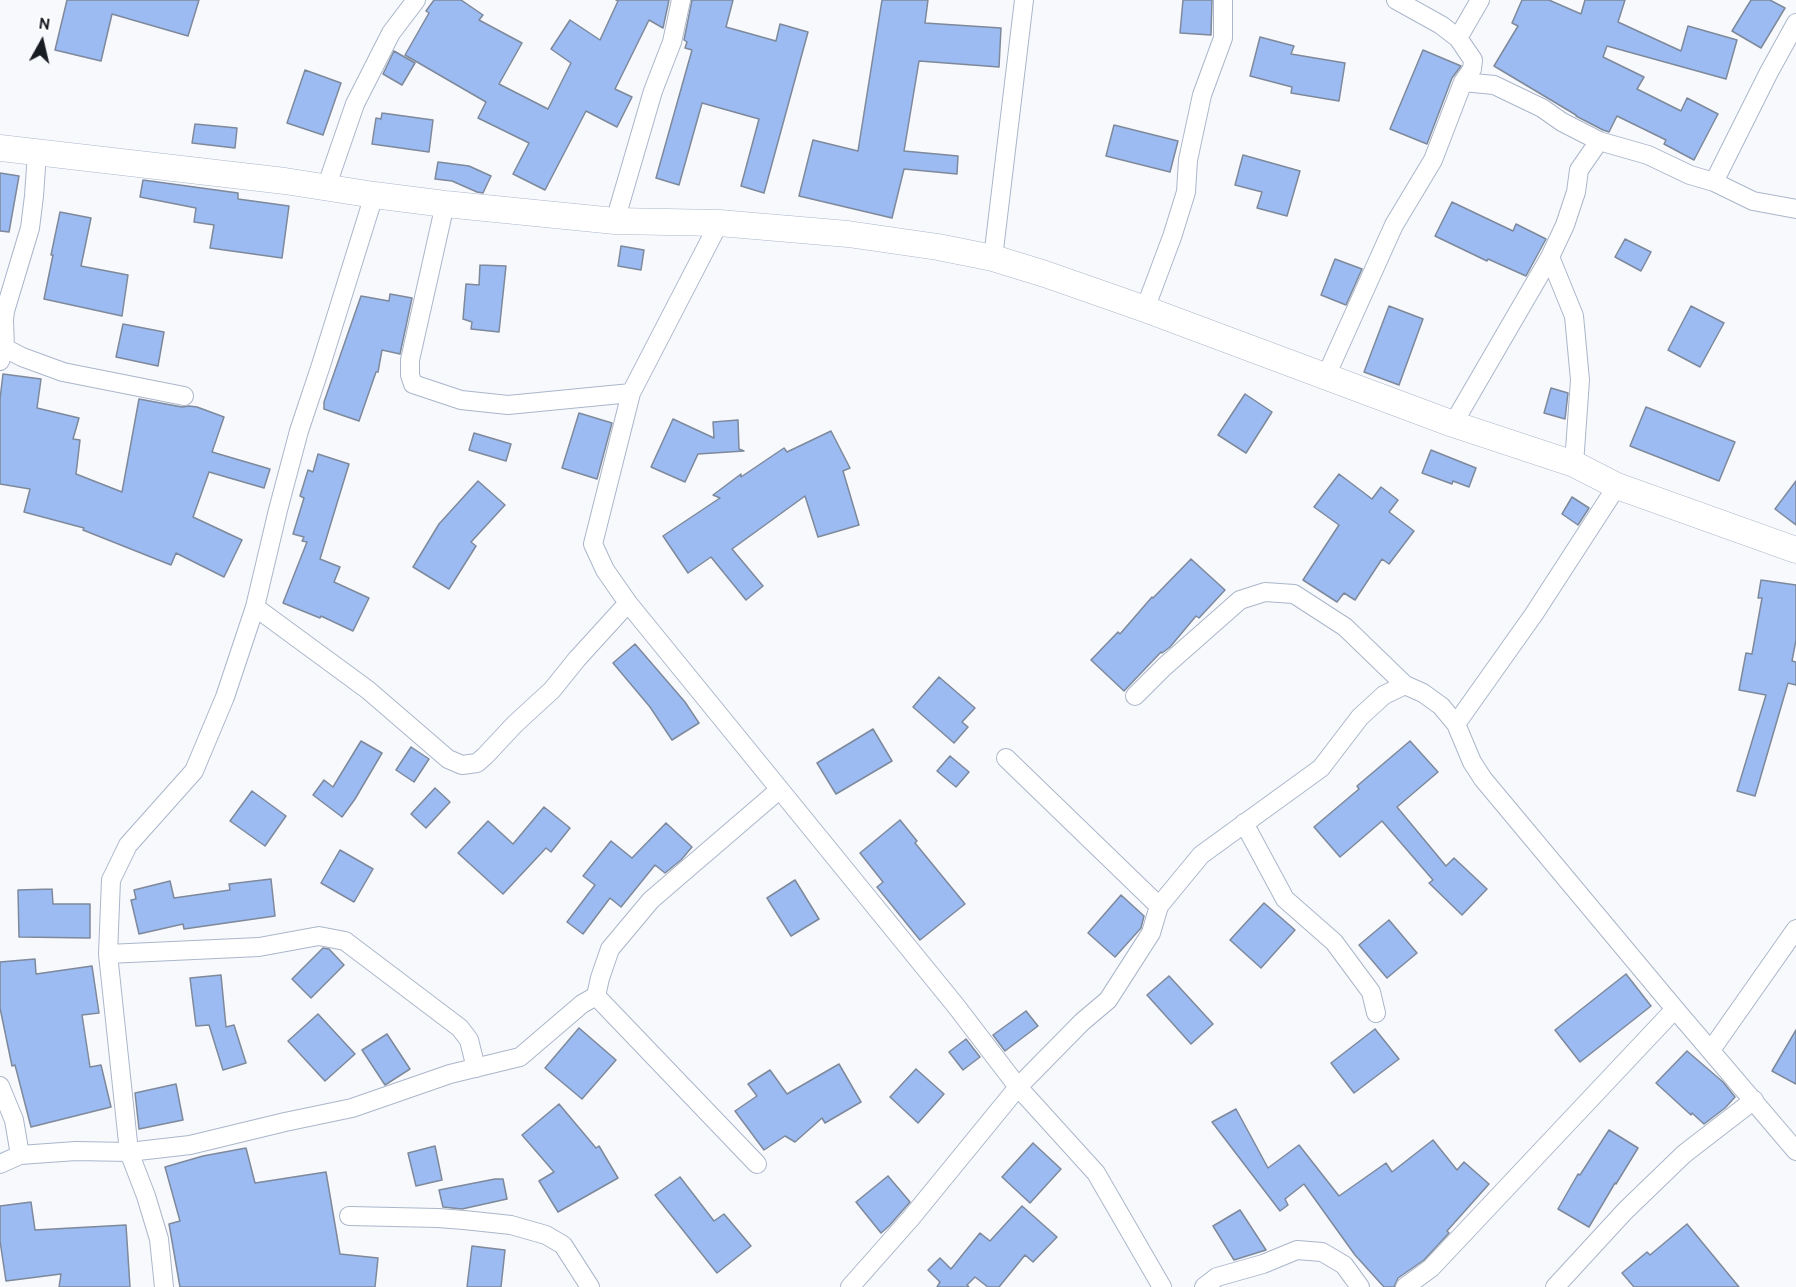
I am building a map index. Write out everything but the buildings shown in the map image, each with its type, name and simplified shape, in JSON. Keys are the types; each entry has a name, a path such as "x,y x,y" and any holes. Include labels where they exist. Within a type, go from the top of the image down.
{"street":[{"path":"326,188 355,104 391,33 416,0"},
{"path":"615,221 653,91 672,42 681,0"},
{"path":"993,258 1024,0"},
{"path":"1145,309 1186,192 1188,160 1202,95 1223,38 1223,0"},
{"path":"1326,376 1394,225 1433,160 1463,82 1472,69 1473,60 1458,38 1441,25 1396,0"},
{"path":"1458,38 1480,0"},
{"path":"1714,182 1796,23"},
{"path":"1463,82 1494,85 1542,108 1562,122 1599,141 1648,155 1754,201 1796,209"},
{"path":"1453,424 1550,257 1565,225 1576,192 1579,170 1599,141"},
{"path":"0,148 285,181 445,204 615,221 719,223 848,234 938,247 993,258 1145,309 1453,424 1574,464 1617,486 1796,550"},
{"path":"37,153 30,228 4,320 2,354 22,357 63,372 184,396"},
{"path":"164,1287 159,1239 129,1152 108,954 111,880 128,845 194,771 225,697 255,607 299,430 374,195"},
{"path":"445,204 410,360 410,375 413,384 461,400 508,405 631,393"},
{"path":"719,223 631,393 593,544 604,570 628,603 956,1006 1018,1087 1095,1173 1162,1287"},
{"path":"1550,257 1574,316 1580,380 1574,464"},
{"path":"1456,724 1534,614 1617,486"},
{"path":"1135,696 1164,667 1240,600 1265,592 1294,594 1345,627 1405,685 1423,693 1441,706 1456,724 1472,762 1483,779 1796,1150"},
{"path":"255,607 368,690 448,759 462,765 477,763 485,756 552,690 628,603"},
{"path":"850,1287 911,1218 1018,1087 1082,1022 1108,1000 1151,933 1158,906 1201,855 1321,768 1360,717 1384,695 1405,685"},
{"path":"1006,758 1158,906"},
{"path":"0,1164 20,1155 76,1151 129,1152 190,1145 352,1108 450,1074 520,1056 582,1004 596,996 610,949 651,900 779,789"},
{"path":"1244,823 1285,899 1334,942 1371,993 1376,1013"},
{"path":"1711,1050 1796,929"},
{"path":"108,954 259,947 319,936 345,941 460,1028 469,1040 476,1068"},
{"path":"596,996 757,1164"},
{"path":"1405,1287 1431,1268 1675,1009"},
{"path":"0,1086 14,1120 20,1155"},
{"path":"1555,1287 1625,1211 1684,1154 1754,1100"},
{"path":"349,1216 464,1220 511,1225 546,1235 563,1245 590,1287"},
{"path":"1204,1287 1217,1277 1297,1250 1322,1252 1344,1265 1360,1287"}]}
